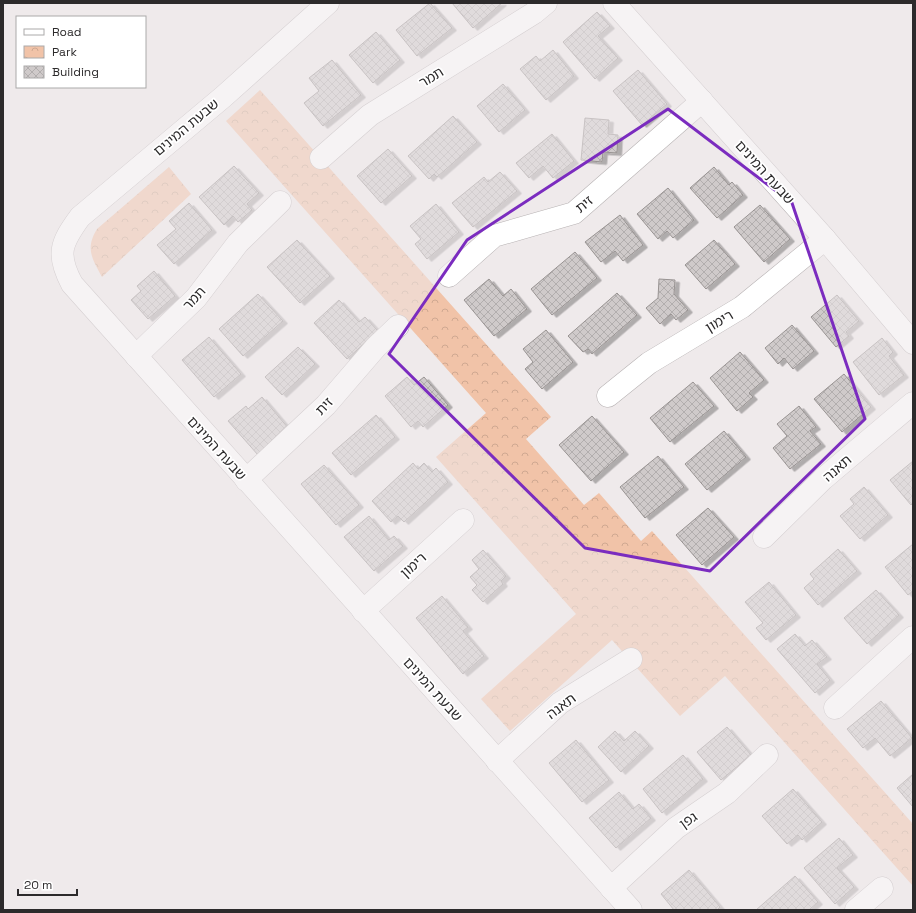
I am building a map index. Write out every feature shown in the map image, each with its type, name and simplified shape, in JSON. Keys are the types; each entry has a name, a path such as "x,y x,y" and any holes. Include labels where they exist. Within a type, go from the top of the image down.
{"street":[{"name":"שבעת המינים","path":"328,3 223,97 80,217 65,240 61,258 72,284 362,611 631,910"},
{"name":"תמר","path":"321,158 370,115 534,13 546,3"},
{"name":"שבעת המינים","path":"614,3 825,238 913,343"},
{"name":"זית","path":"449,276 494,236 574,213 702,101"},
{"name":"תמר","path":"136,356 196,298 238,243 280,202"},
{"name":"רימון","path":"608,396 649,363 742,307 825,238"},
{"name":"זית","path":"246,480 326,405 376,347 398,326"},
{"name":"תאנה","path":"764,537 823,479 913,403"},
{"name":"רימון","path":"362,611 463,520"},
{"path":"835,708 913,637"},
{"name":"תאנה","path":"497,760 560,703 631,659"},
{"name":"גפן","path":"611,888 676,828 727,793 767,755"},
{"path":"856,910 882,888"}],"highlighted area":[{"path":"668,109 792,203 865,419 710,571 585,548 389,354 467,240"}],"green space":[{"path":"260,90 551,417 526,439 584,505 599,493 641,541 652,531 913,824 913,886 725,676 680,716 612,640 510,731 481,699 576,614 436,457 486,413 226,121"},
{"path":"169,167 191,194 102,277 91,253 91,242 97,229"}],"building":[{"path":"430,3 452,28 417,56 396,30"},
{"path":"452,3 502,3 473,28"},
{"path":"597,12 610,26 598,36 618,58 595,79 563,42"},
{"path":"376,32 400,60 373,83 349,55"},
{"path":"553,50 574,76 546,100 520,69 536,56 540,61"},
{"path":"332,60 361,95 323,126 304,103 319,91 309,78"},
{"path":"638,70 667,104 642,125 613,91"},
{"path":"503,84 525,110 499,132 477,106"},
{"path":"453,116 477,142 437,177 434,174 429,179 408,156"},
{"path":"585,118 609,120 608,134 618,135 617,153 603,152 602,162 581,160"},
{"path":"552,134 574,161 553,178 543,166 529,178 516,163"},
{"path":"388,149 412,176 381,203 357,176"},
{"path":"234,166 259,193 247,204 252,210 238,222 233,216 224,225 199,197"},
{"path":"714,167 729,185 732,182 743,195 717,218 690,188"},
{"path":"500,172 517,191 473,227 452,203 484,177 488,182"},
{"path":"668,188 694,220 673,238 667,231 658,239 637,214"},
{"path":"189,203 212,230 174,264 157,245 176,229 169,221"},
{"path":"436,204 459,232 427,259 415,244 421,239 410,226"},
{"path":"760,205 790,239 764,262 734,227"},
{"path":"620,215 643,245 623,261 615,251 601,262 585,242"},
{"path":"297,240 330,276 300,303 267,267"},
{"path":"714,240 735,264 706,289 685,265"},
{"path":"575,252 597,278 552,315 531,289"},
{"path":"154,271 175,296 148,319 131,300 141,291 137,286"},
{"path":"489,279 503,296 511,289 527,309 494,336 464,300"},
{"path":"659,279 675,280 674,294 688,310 676,320 671,314 660,324 646,308 658,298"},
{"path":"617,293 637,315 592,354 588,349 583,352 568,336"},
{"path":"258,294 283,321 243,356 219,329"},
{"path":"837,295 859,321 846,332 849,336 836,347 811,317"},
{"path":"339,300 359,322 365,317 378,331 347,359 314,323"},
{"path":"792,325 814,351 793,369 784,358 778,364 765,348"},
{"path":"546,330 573,362 542,389 525,369 533,362 523,349"},
{"path":"209,337 241,374 214,397 182,360"},
{"path":"882,338 893,352 889,356 904,375 879,395 853,362"},
{"path":"298,347 315,364 282,395 265,377"},
{"path":"740,352 764,380 749,393 753,397 737,411 710,378"},
{"path":"844,374 871,407 842,432 814,399"},
{"path":"407,377 414,385 424,377 448,405 423,427 418,421 411,427 385,396"},
{"path":"693,382 714,406 670,442 650,418"},
{"path":"262,397 289,429 258,455 228,421 246,406 248,409"},
{"path":"799,406 816,427 810,431 821,444 790,469 773,448 787,436 777,424"},
{"path":"376,415 395,437 351,475 332,453"},
{"path":"592,416 624,452 591,481 559,445"},
{"path":"724,431 746,457 707,490 685,464"},
{"path":"658,456 684,487 645,518 620,487"},
{"path":"913,461 913,503 911,505 890,480"},
{"path":"413,463 418,469 424,463 432,472 436,468 448,482 404,522 398,516 391,522 372,501"},
{"path":"324,465 359,505 336,525 301,484"},
{"path":"864,487 888,515 860,539 840,516 854,504 850,499"},
{"path":"708,508 734,537 702,565 676,535"},
{"path":"369,516 389,540 394,536 403,546 374,571 344,537"},
{"path":"913,544 913,591 908,595 885,567"},
{"path":"838,549 857,571 818,605 804,588 814,579 810,574"},
{"path":"483,550 506,576 501,581 503,584 483,602 472,590 477,585 470,577 479,569 472,560"},
{"path":"769,582 796,615 766,640 756,628 763,623 745,602"},
{"path":"876,590 899,615 867,644 844,618"},
{"path":"442,596 468,627 463,631 484,656 463,674 416,618"},
{"path":"795,634 805,646 812,640 827,657 817,664 830,680 815,693 777,649"},
{"path":"881,701 912,738 890,756 875,738 863,748 847,729"},
{"path":"727,727 751,755 721,780 697,752"},
{"path":"615,731 624,741 635,731 649,746 621,772 598,747"},
{"path":"576,740 609,780 582,802 549,763"},
{"path":"683,755 703,779 662,813 643,789"},
{"path":"913,774 913,807 897,788"},
{"path":"793,789 822,822 802,840 798,835 787,844 762,816"},
{"path":"619,792 633,809 639,804 651,818 616,848 589,818"},
{"path":"839,838 853,855 837,868 854,887 835,904 804,868"},
{"path":"689,870 720,907 717,910 674,910 661,894"},
{"path":"795,876 818,902 809,910 756,910"}]}
